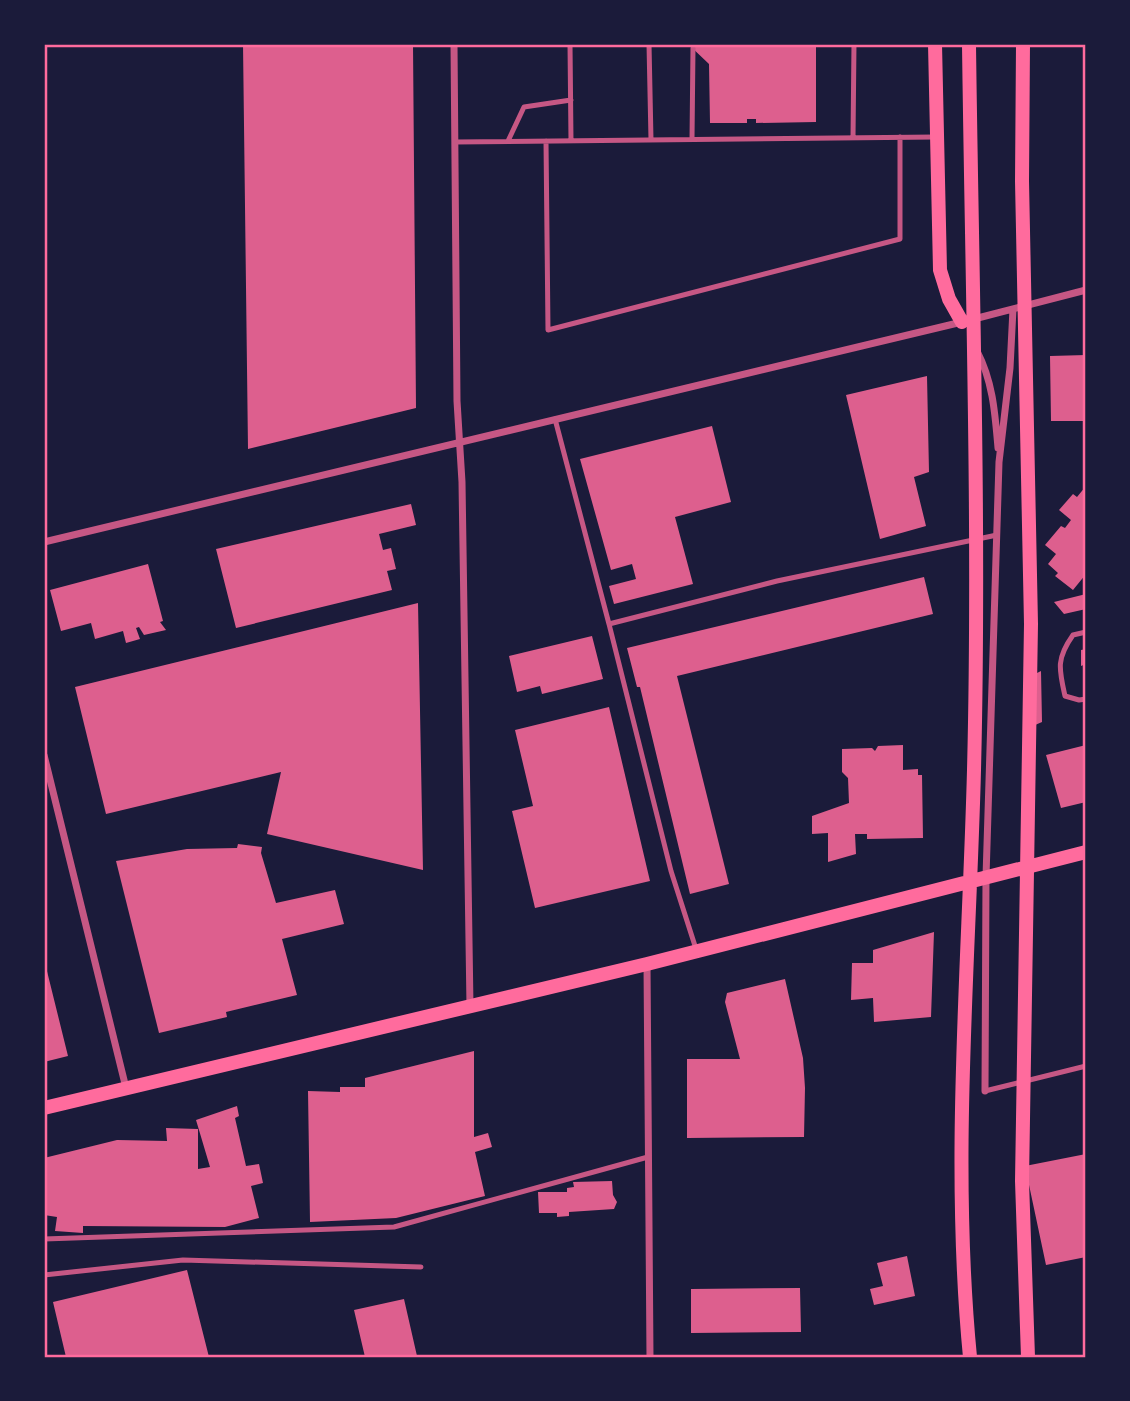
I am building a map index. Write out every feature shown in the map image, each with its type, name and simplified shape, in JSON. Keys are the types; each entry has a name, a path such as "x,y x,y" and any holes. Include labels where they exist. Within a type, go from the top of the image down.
{"main road":[{"path":"935,44 940,270 949,299 962,322"},
{"path":"968,44 974,369 974,769 963,1026 961,1162 970,1357"},
{"path":"1023,44 1031,624 1022,1181 1028,1357"},
{"path":"44,1108 647,964 696,949 1086,852"}],"street":[{"path":"454,44 458,443 462,482 470,1007"},
{"path":"44,542 1086,290"},
{"path":"985,1091 986,877 999,462 1010,369 1013,309"},
{"path":"962,322 984,363 994,397 999,462"},
{"path":"44,755 126,1088"},
{"path":"647,964 650,1357"}],"lane":[{"path":"570,44 571,141"},
{"path":"649,44 651,140"},
{"path":"853,138 854,44"},
{"path":"692,48 692,139"},
{"path":"508,141 524,107 571,100"},
{"path":"547,141 548,330 900,239 900,137"},
{"path":"455,142 937,137"},
{"path":"555,419 671,871 696,949"},
{"path":"609,624 777,581 997,535"},
{"path":"1086,632 1073,635 1060,653 1060,673 1065,696 1086,699"},
{"path":"985,1091 1086,1066"},
{"path":"44,1239 394,1227 648,1157"},
{"path":"44,1275 183,1260 421,1267"}],"building":[{"path":"243,44 413,44 416,408 248,449"},
{"path":"688,44 816,44 816,122 756,123 756,119 747,119 747,123 710,123 709,64"},
{"path":"1086,355 1086,421 1051,421 1050,356"},
{"path":"927,376 929,472 914,477 926,526 880,539 846,395"},
{"path":"712,426 731,502 675,517 693,584 614,604 609,586 636,579 632,564 611,570 580,459"},
{"path":"1086,486 1086,574 1073,590 1055,576 1058,573 1048,564 1056,554 1045,545 1061,526 1065,528 1071,520 1059,510 1073,494 1077,497"},
{"path":"411,504 416,525 379,534 383,550 391,548 396,569 387,571 392,590 236,628 216,549"},
{"path":"148,564 163,621 160,622 166,630 144,635 139,627 136,628 140,639 126,643 123,631 95,639 91,623 61,631 50,590"},
{"path":"924,577 933,614 677,676 729,884 690,894 640,687 637,687 627,648"},
{"path":"1086,594 1086,609 1064,614 1054,602"},
{"path":"418,603 423,870 267,834 281,772 106,814 75,687"},
{"path":"592,636 603,679 542,694 540,686 517,692 509,656"},
{"path":"1086,649 1086,664 1081,666 1081,650"},
{"path":"1041,671 1042,722 1026,729 1025,679"},
{"path":"609,707 650,881 535,908 512,811 533,806 515,730"},
{"path":"903,745 903,770 918,769 918,775 922,775 923,838 867,839 867,834 855,834 856,854 828,862 828,833 812,834 812,816 849,803 848,778 842,772 842,749 872,748 875,751 878,746"},
{"path":"1086,745 1086,802 1061,808 1046,755"},
{"path":"238,844 262,847 261,853 276,903 335,890 344,924 282,939 297,995 226,1012 227,1017 159,1033 116,861 187,849 237,848"},
{"path":"934,932 931,1017 874,1022 873,998 851,1000 852,963 873,963 873,950"},
{"path":"44,959 68,1056 44,1062"},
{"path":"785,979 803,1058 804,1137 687,1138 687,1059 740,1059 725,1002 727,993"},
{"path":"474,1051 474,1137 488,1133 492,1147 475,1152 485,1196 396,1218 310,1222 308,1091 340,1092 340,1087 365,1087 365,1078"},
{"path":"237,1106 239,1116 235,1118 246,1166 259,1164 263,1183 251,1186 259,1218 225,1227 83,1226 83,1233 55,1231 57,1217 44,1215 44,1158 117,1140 167,1141 166,1128 198,1129 198,1169 210,1167 196,1120"},
{"path":"1086,1154 1086,1257 1046,1265 1025,1166"},
{"path":"612,1181 613,1195 617,1202 614,1209 569,1212 569,1216 557,1217 557,1213 539,1213 538,1192 567,1192 567,1188 574,1187 573,1182"},
{"path":"907,1256 915,1296 874,1305 870,1289 883,1286 877,1263"},
{"path":"187,1270 209,1357 66,1357 53,1302"},
{"path":"800,1288 801,1332 691,1333 691,1289"},
{"path":"404,1299 417,1356 365,1357 354,1310"}]}
